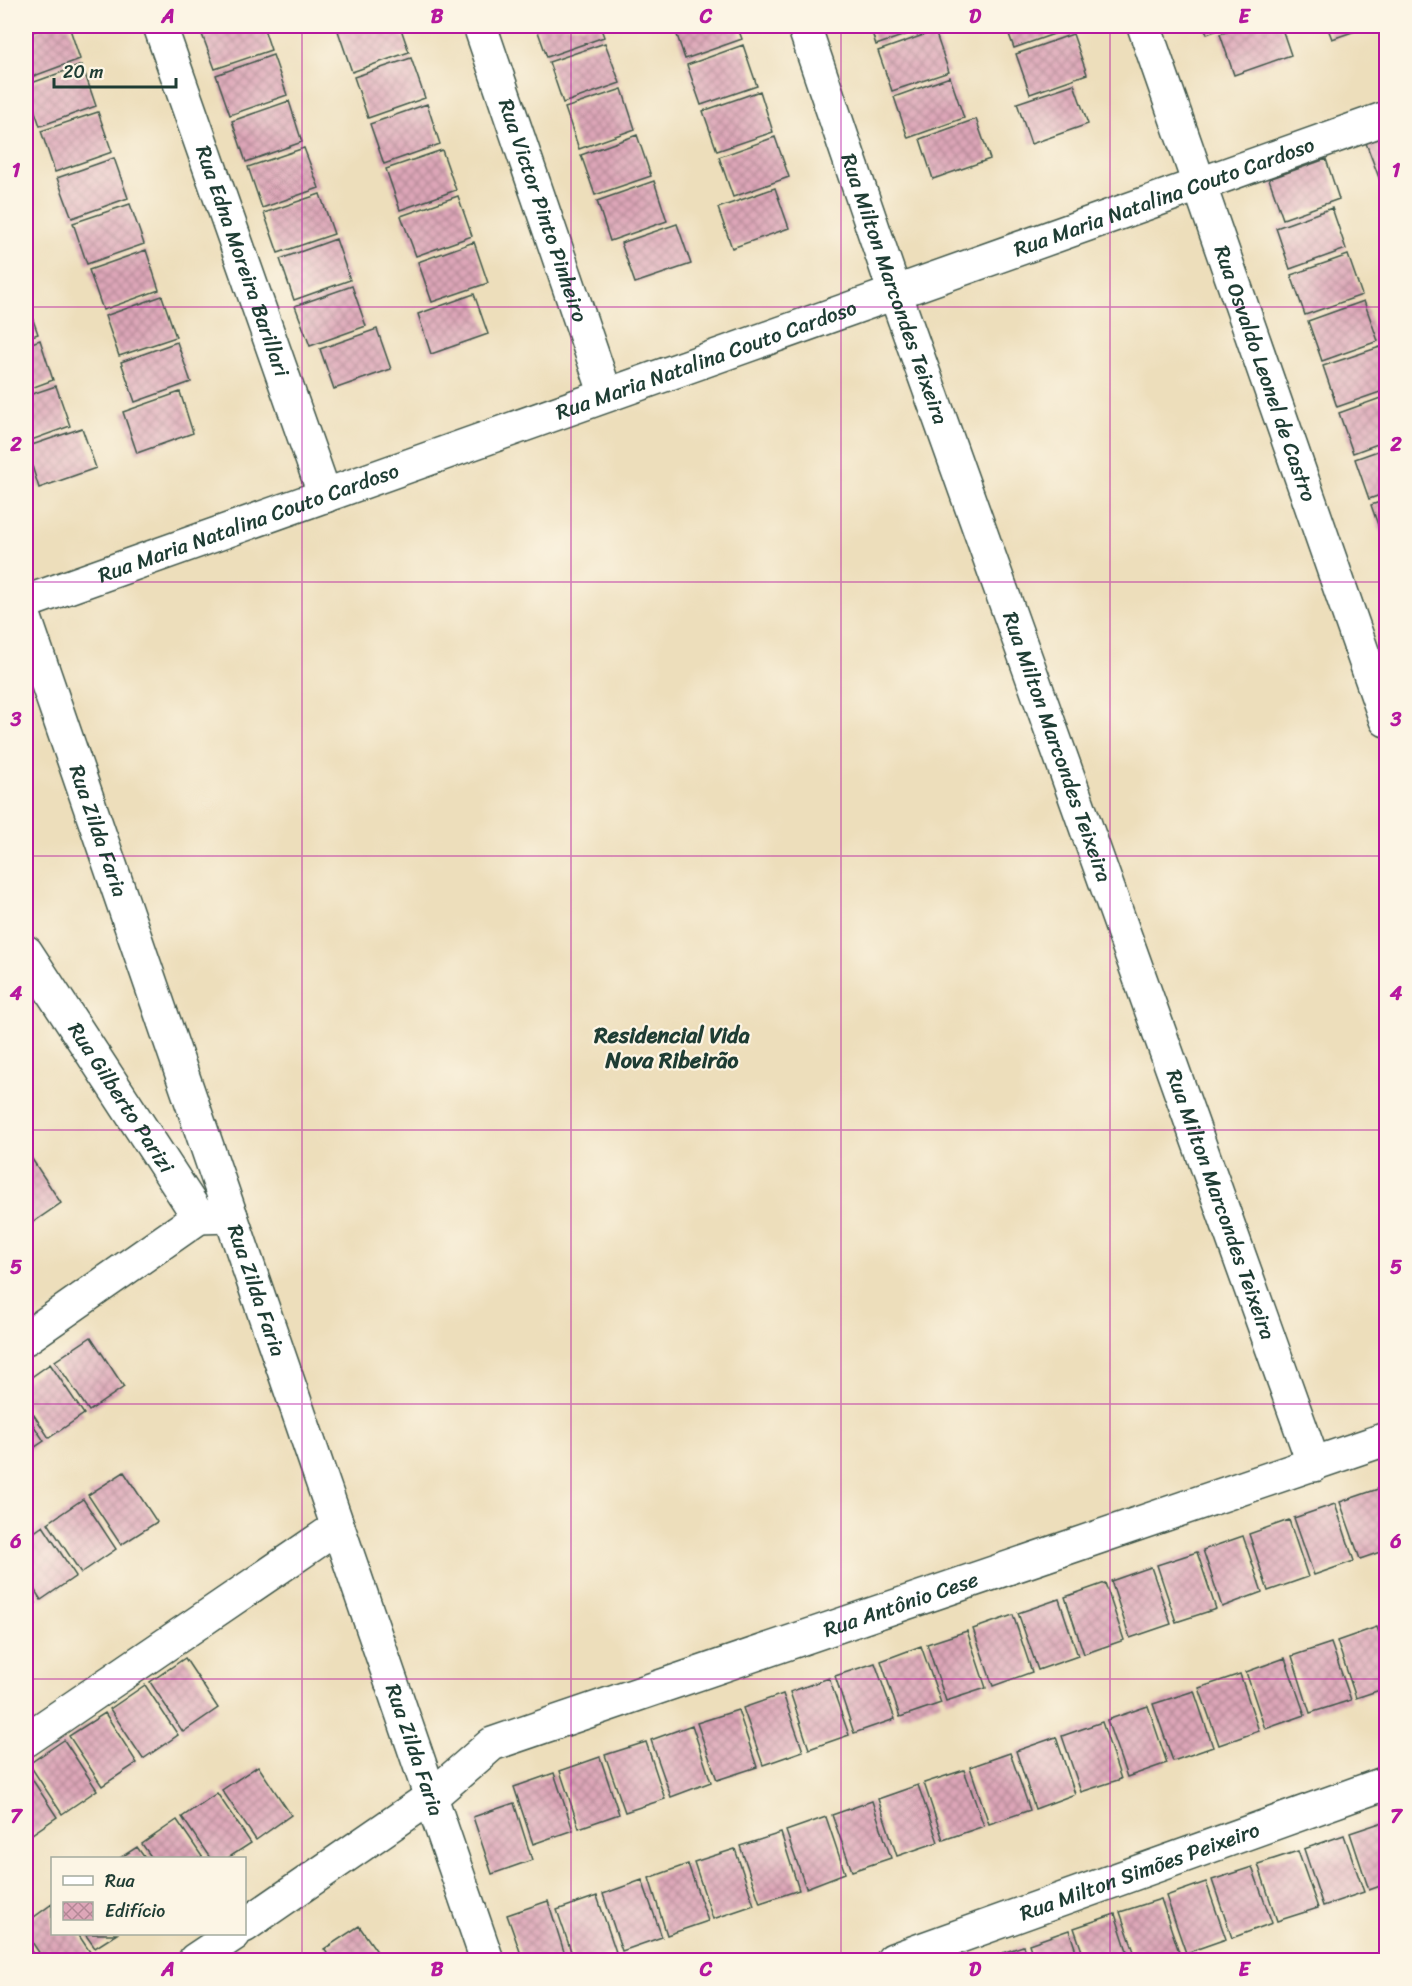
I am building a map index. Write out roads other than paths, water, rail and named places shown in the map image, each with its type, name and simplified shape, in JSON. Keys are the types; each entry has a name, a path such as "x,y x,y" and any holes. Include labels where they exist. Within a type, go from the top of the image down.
{"street":[{"name":"Rua Edna Moreira Barillari","path":"160,26 325,496"},
{"name":"Rua Victor Pinto Pinheiro","path":"480,26 606,395"},
{"name":"Rua Milton Marcondes Teixeira","path":"804,26 895,293 1314,1465"},
{"name":"Rua Osvaldo Leonel de Castro","path":"1144,26 1386,720"},
{"name":"Rua Maria Natalina Couto Cardoso","path":"26,602 1386,118"},
{"name":"Rua Zilda Faria","path":"26,621 215,1217 338,1527 487,1960"},
{"name":"Rua Gilberto Parizi","path":"26,953 215,1217"},
{"path":"26,1338 215,1217"},
{"name":"Rua Antônio Cese","path":"246,1925 431,1797 492,1744 1386,1439"},
{"path":"26,1740 338,1527"},
{"name":"Rua Milton Simões Peixeiro","path":"893,1960 1386,1783"},
{"path":"195,1960 232,1935"}],"district":[{"name":"Residencial Vida Nova Ribeirão","path":"672,1048"}]}
